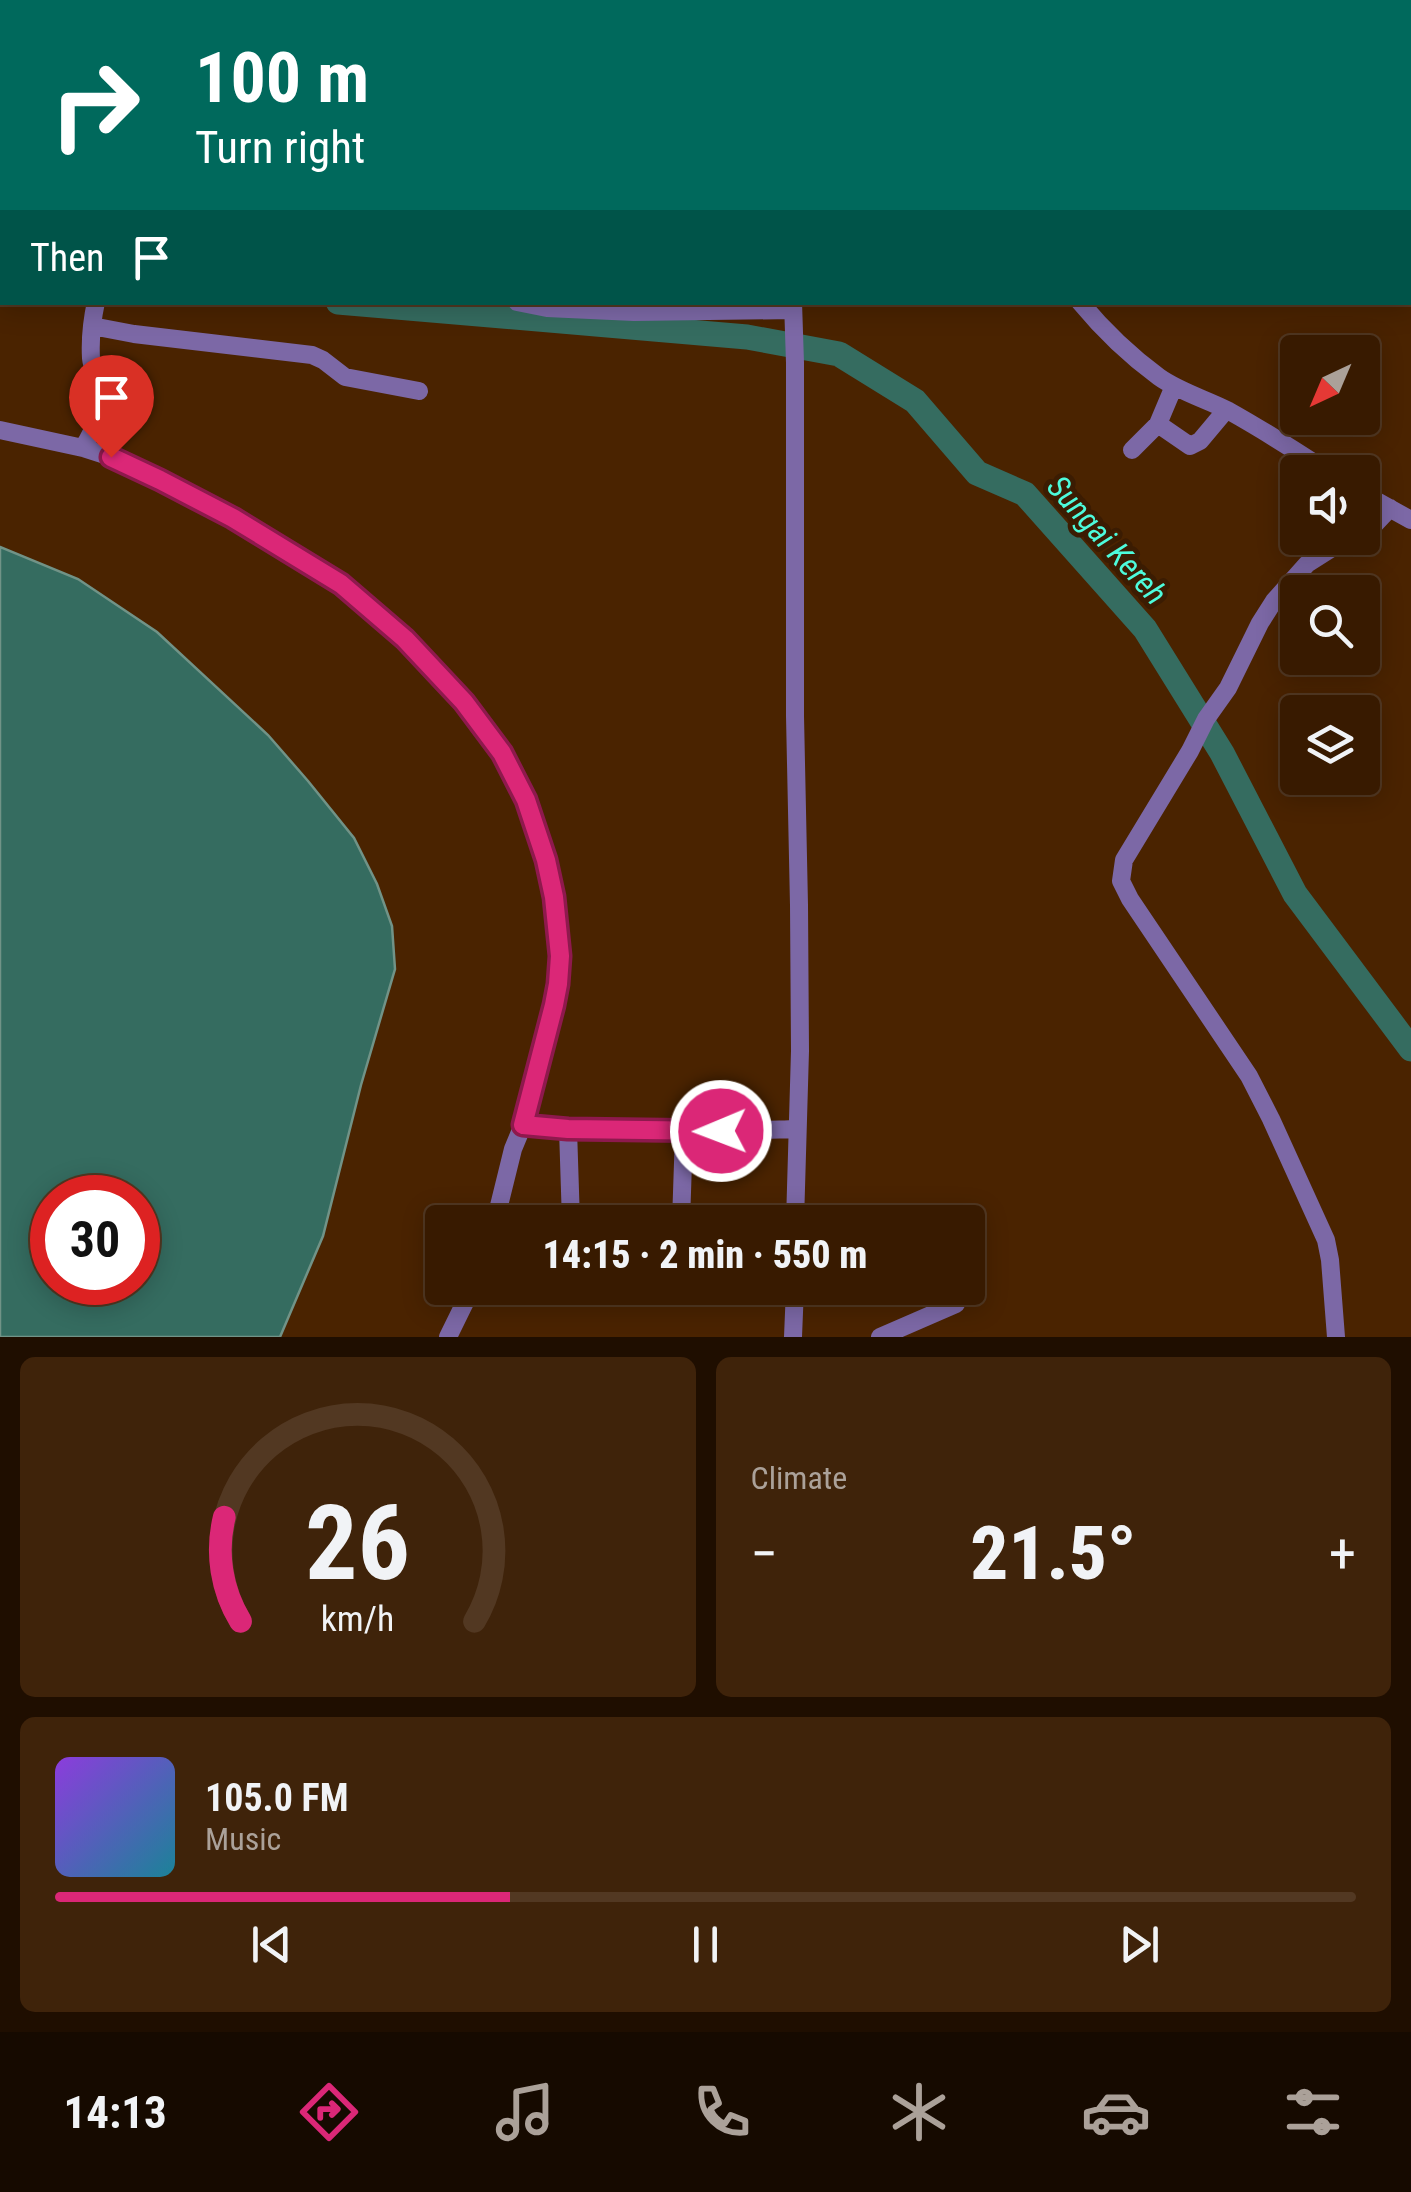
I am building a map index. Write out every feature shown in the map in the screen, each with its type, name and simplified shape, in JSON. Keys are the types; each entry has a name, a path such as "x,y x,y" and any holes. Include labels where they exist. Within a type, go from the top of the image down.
{"street":[{"path":"83,448 98,419 100,396 92,361 96,305"},
{"path":"532,305 682,312 793,306 800,1051 795,1205"},
{"path":"1082,305 1128,354 1174,386 1226,410 1303,455"},
{"path":"92,326 312,354 345,377 419,391"},
{"path":"1132,450 1158,424 1174,386"},
{"path":"1158,424 1190,446 1200,441 1226,410"},
{"path":"0,430 111,457 233,518 330,577 405,639 495,742 520,786 536,827 552,882 560,956 555,998 498,1205"},
{"path":"1380,503 1411,520"},
{"path":"1380,519 1390,508"},
{"path":"1318,555 1281,590 1260,623 1228,688 1124,860 1121,881 1231,1048 1271,1119 1326,1240 1336,1337"},
{"path":"523,1125 684,1132 796,1129"},
{"path":"568,1129 570,1205"},
{"path":"682,1205 684,1132"},
{"path":"448,1337 464,1305"},
{"path":"793,1337 794,1305"},
{"path":"880,1337 954,1305"}],"water":[{"path":"0,547 78,579 157,632 268,735 354,838 392,926 395,969 323,1236 280,1337 0,1337"}],"waterway":[{"name":"Sungai Kereh","path":"373,305 747,337 839,354 915,401 977,473 1025,494 1145,629 1222,753 1295,894 1411,1049"}],"route":[{"path":"111,457 233,518 341,584 405,639 464,702 502,753 526,800 546,860 560,956 554,1005 523,1125 721,1131"}]}
